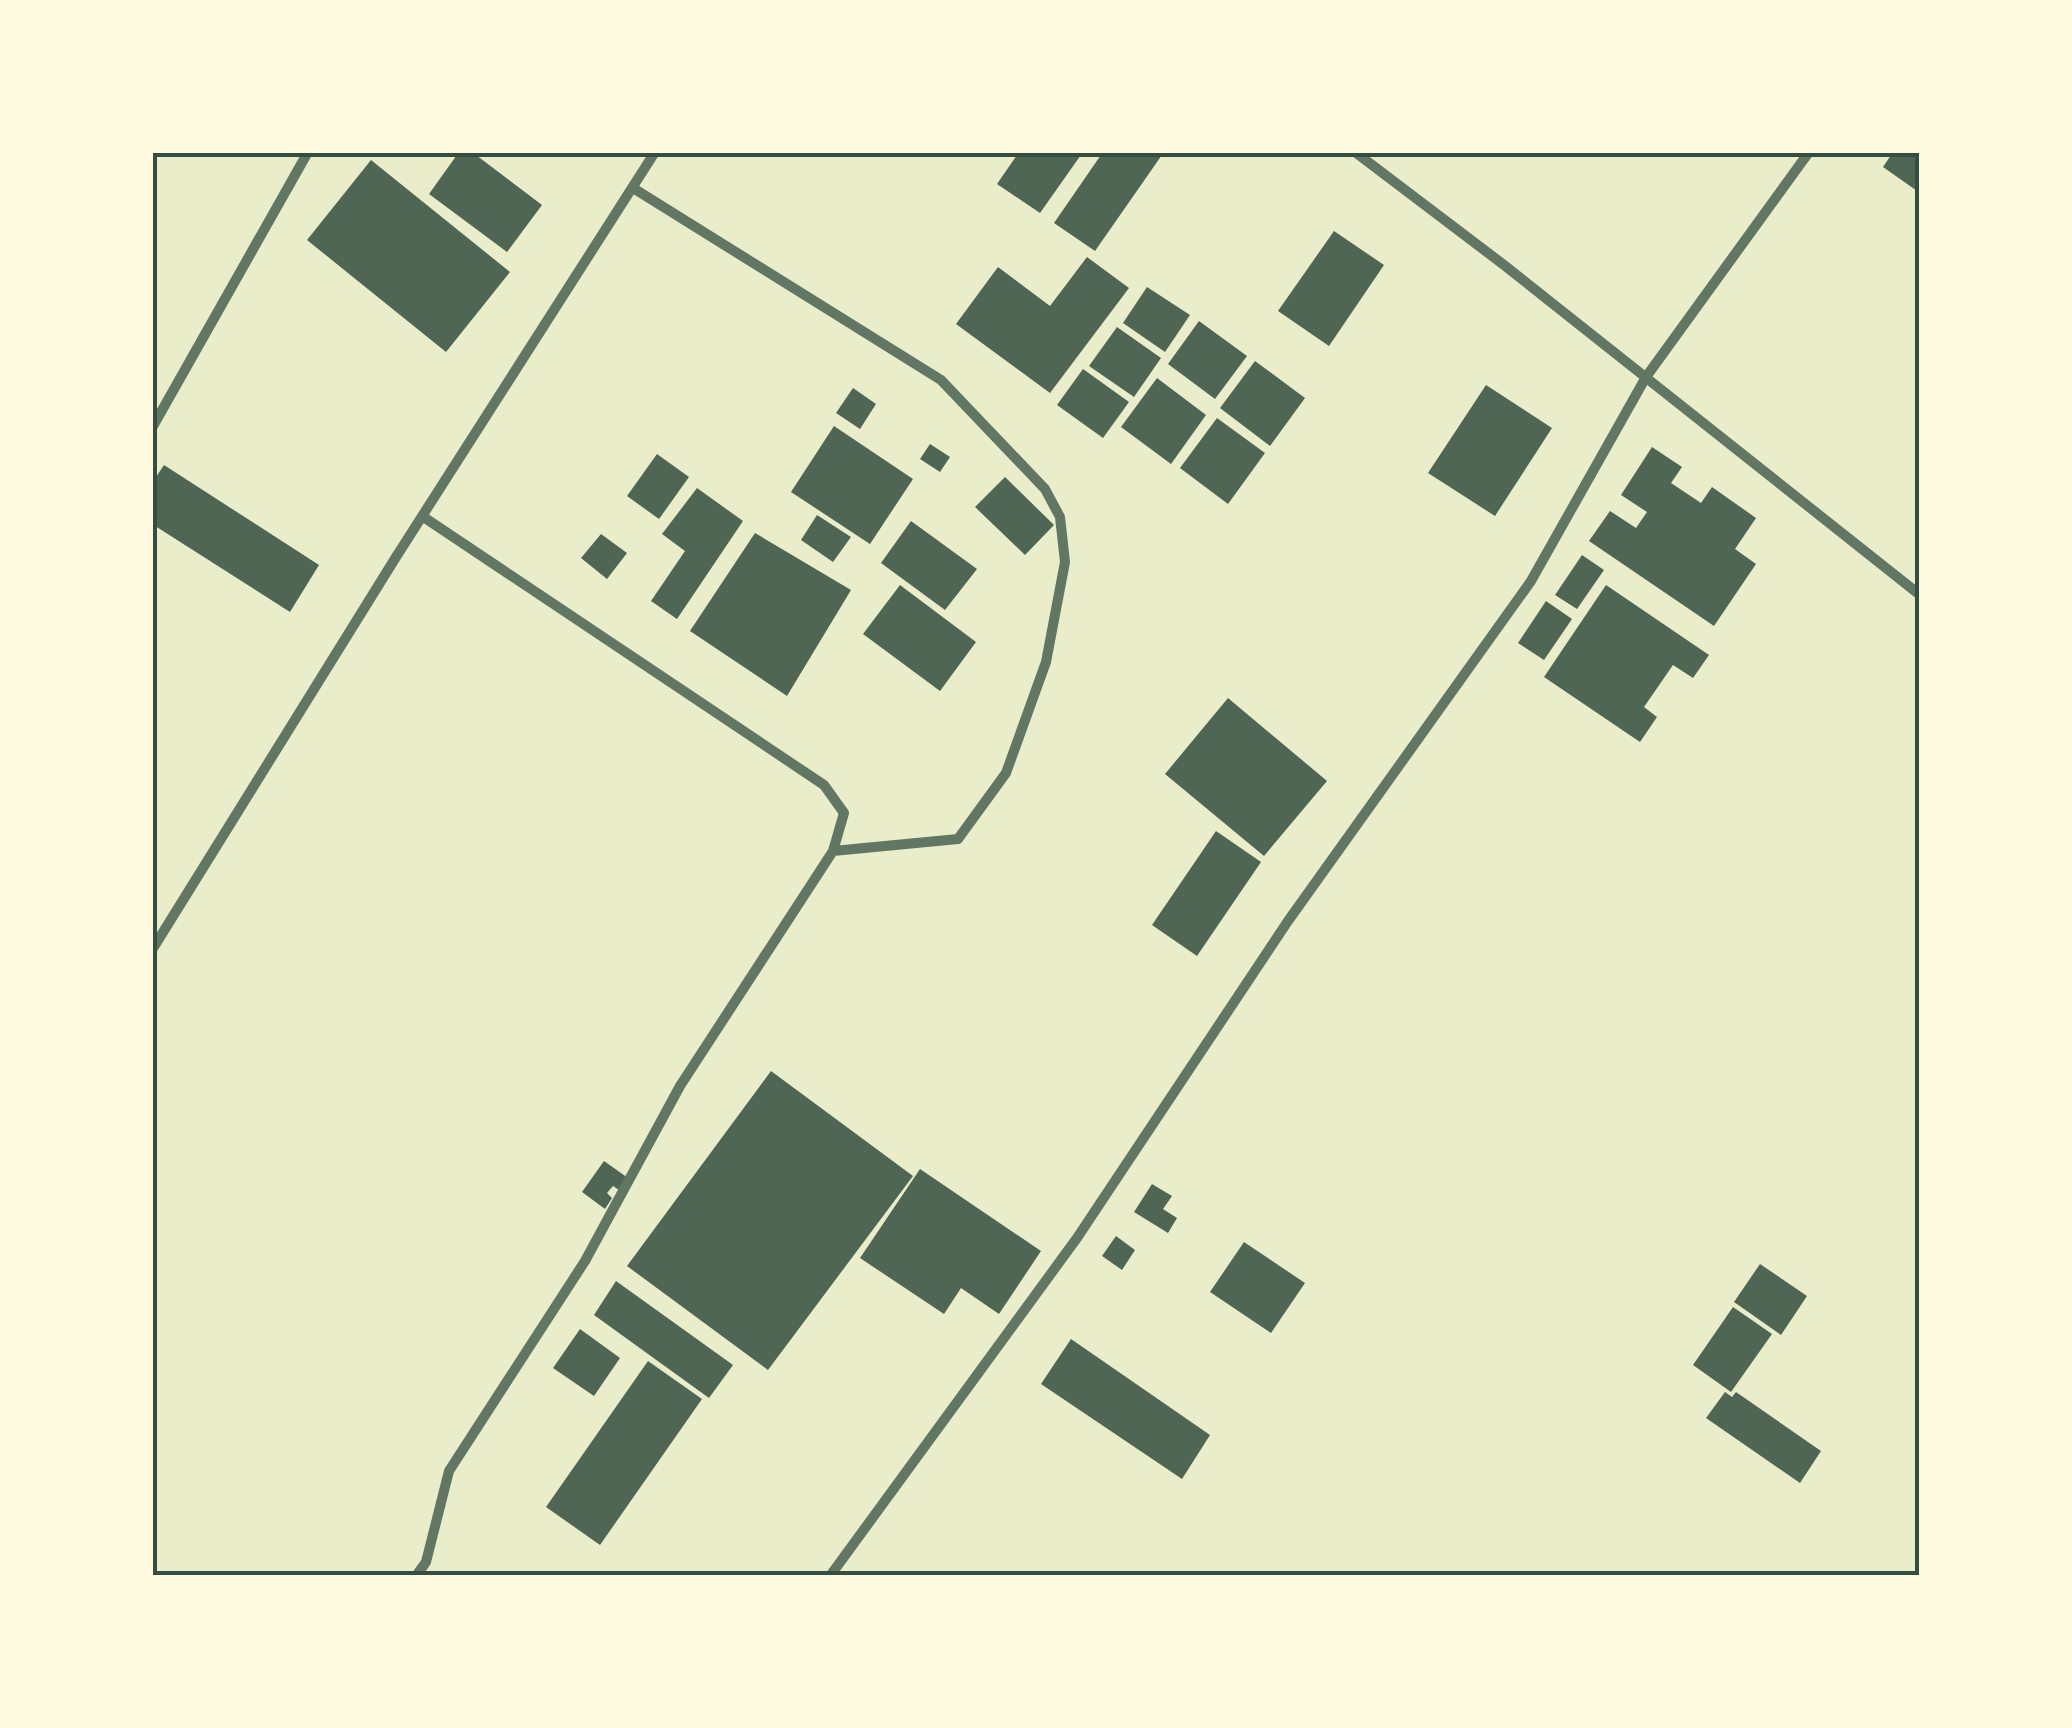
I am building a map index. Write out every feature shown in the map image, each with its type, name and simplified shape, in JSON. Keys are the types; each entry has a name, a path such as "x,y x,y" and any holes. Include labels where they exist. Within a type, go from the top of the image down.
{"street":[{"path":"152,428 308,152"},
{"path":"152,950 654,152"},
{"path":"1355,152 1920,595"},
{"path":"830,1576 1078,1238 1288,921 1532,581 1646,378 1809,152"},
{"path":"633,188 941,380 1045,489 1060,517 1065,562 1046,662 1006,773 958,840 833,850"},
{"path":"416,1576 426,1562 449,1471 586,1261 680,1086 833,850 844,812 824,785 422,516"}],"building":[{"path":"459,152 472,152 542,205 507,252 429,194"},
{"path":"1019,152 1083,152 1040,213 997,184"},
{"path":"1103,152 1164,152 1095,251 1054,223"},
{"path":"1893,152 1920,152 1920,193 1883,167"},
{"path":"371,160 510,272 446,352 307,240"},
{"path":"1334,231 1384,265 1329,346 1278,311"},
{"path":"1087,257 1129,288 1050,393 956,324 998,267 1050,306"},
{"path":"1147,287 1190,315 1165,352 1123,323"},
{"path":"1199,321 1247,356 1215,399 1168,364"},
{"path":"1117,327 1161,358 1134,397 1089,366"},
{"path":"1255,361 1305,398 1270,446 1220,408"},
{"path":"1083,369 1129,402 1103,438 1057,405"},
{"path":"1157,378 1206,415 1171,464 1121,427"},
{"path":"1486,385 1552,428 1495,516 1428,473"},
{"path":"853,388 876,404 860,429 836,413"},
{"path":"1217,418 1265,453 1228,504 1180,468"},
{"path":"834,426 913,479 870,544 791,492"},
{"path":"930,444 950,457 940,472 920,459"},
{"path":"1652,447 1682,467 1671,483 1701,503 1712,487 1756,518 1735,549 1756,564 1714,626 1589,541 1610,511 1636,528 1647,512 1621,495"},
{"path":"657,454 689,477 659,519 627,496"},
{"path":"164,465 319,565 290,612 152,524 152,483"},
{"path":"1005,477 1054,525 1025,555 975,507"},
{"path":"697,488 743,521 677,619 651,601 685,551 662,534"},
{"path":"817,515 851,537 833,562 801,540"},
{"path":"911,521 977,569 945,610 881,563"},
{"path":"755,533 851,590 787,696 690,631"},
{"path":"601,534 627,553 607,579 581,558"},
{"path":"1582,555 1604,570 1577,609 1555,595"},
{"path":"900,585 976,642 940,691 863,634"},
{"path":"1606,585 1709,655 1693,678 1673,665 1644,707 1657,717 1640,742 1544,677"},
{"path":"1546,601 1572,619 1544,660 1518,643"},
{"path":"1228,698 1327,781 1264,856 1165,774"},
{"path":"1216,831 1261,862 1197,956 1152,925"},
{"path":"771,1071 913,1176 768,1370 627,1266"},
{"path":"604,1161 628,1178 619,1190 613,1186 607,1193 612,1198 605,1209 582,1192"},
{"path":"920,1169 1041,1251 999,1314 961,1288 944,1314 860,1258"},
{"path":"1152,1184 1172,1196 1163,1209 1177,1218 1168,1233 1134,1212"},
{"path":"1116,1236 1135,1250 1122,1270 1102,1256"},
{"path":"1244,1242 1305,1283 1271,1333 1210,1292"},
{"path":"1760,1264 1807,1296 1781,1335 1734,1302"},
{"path":"616,1281 733,1365 709,1398 594,1315"},
{"path":"1733,1307 1772,1334 1731,1392 1693,1365"},
{"path":"580,1329 620,1358 594,1396 553,1368"},
{"path":"1071,1339 1210,1435 1182,1479 1041,1384"},
{"path":"648,1361 702,1399 600,1545 546,1507"},
{"path":"1725,1392 1732,1397 1736,1392 1821,1451 1800,1483 1706,1418"}]}
